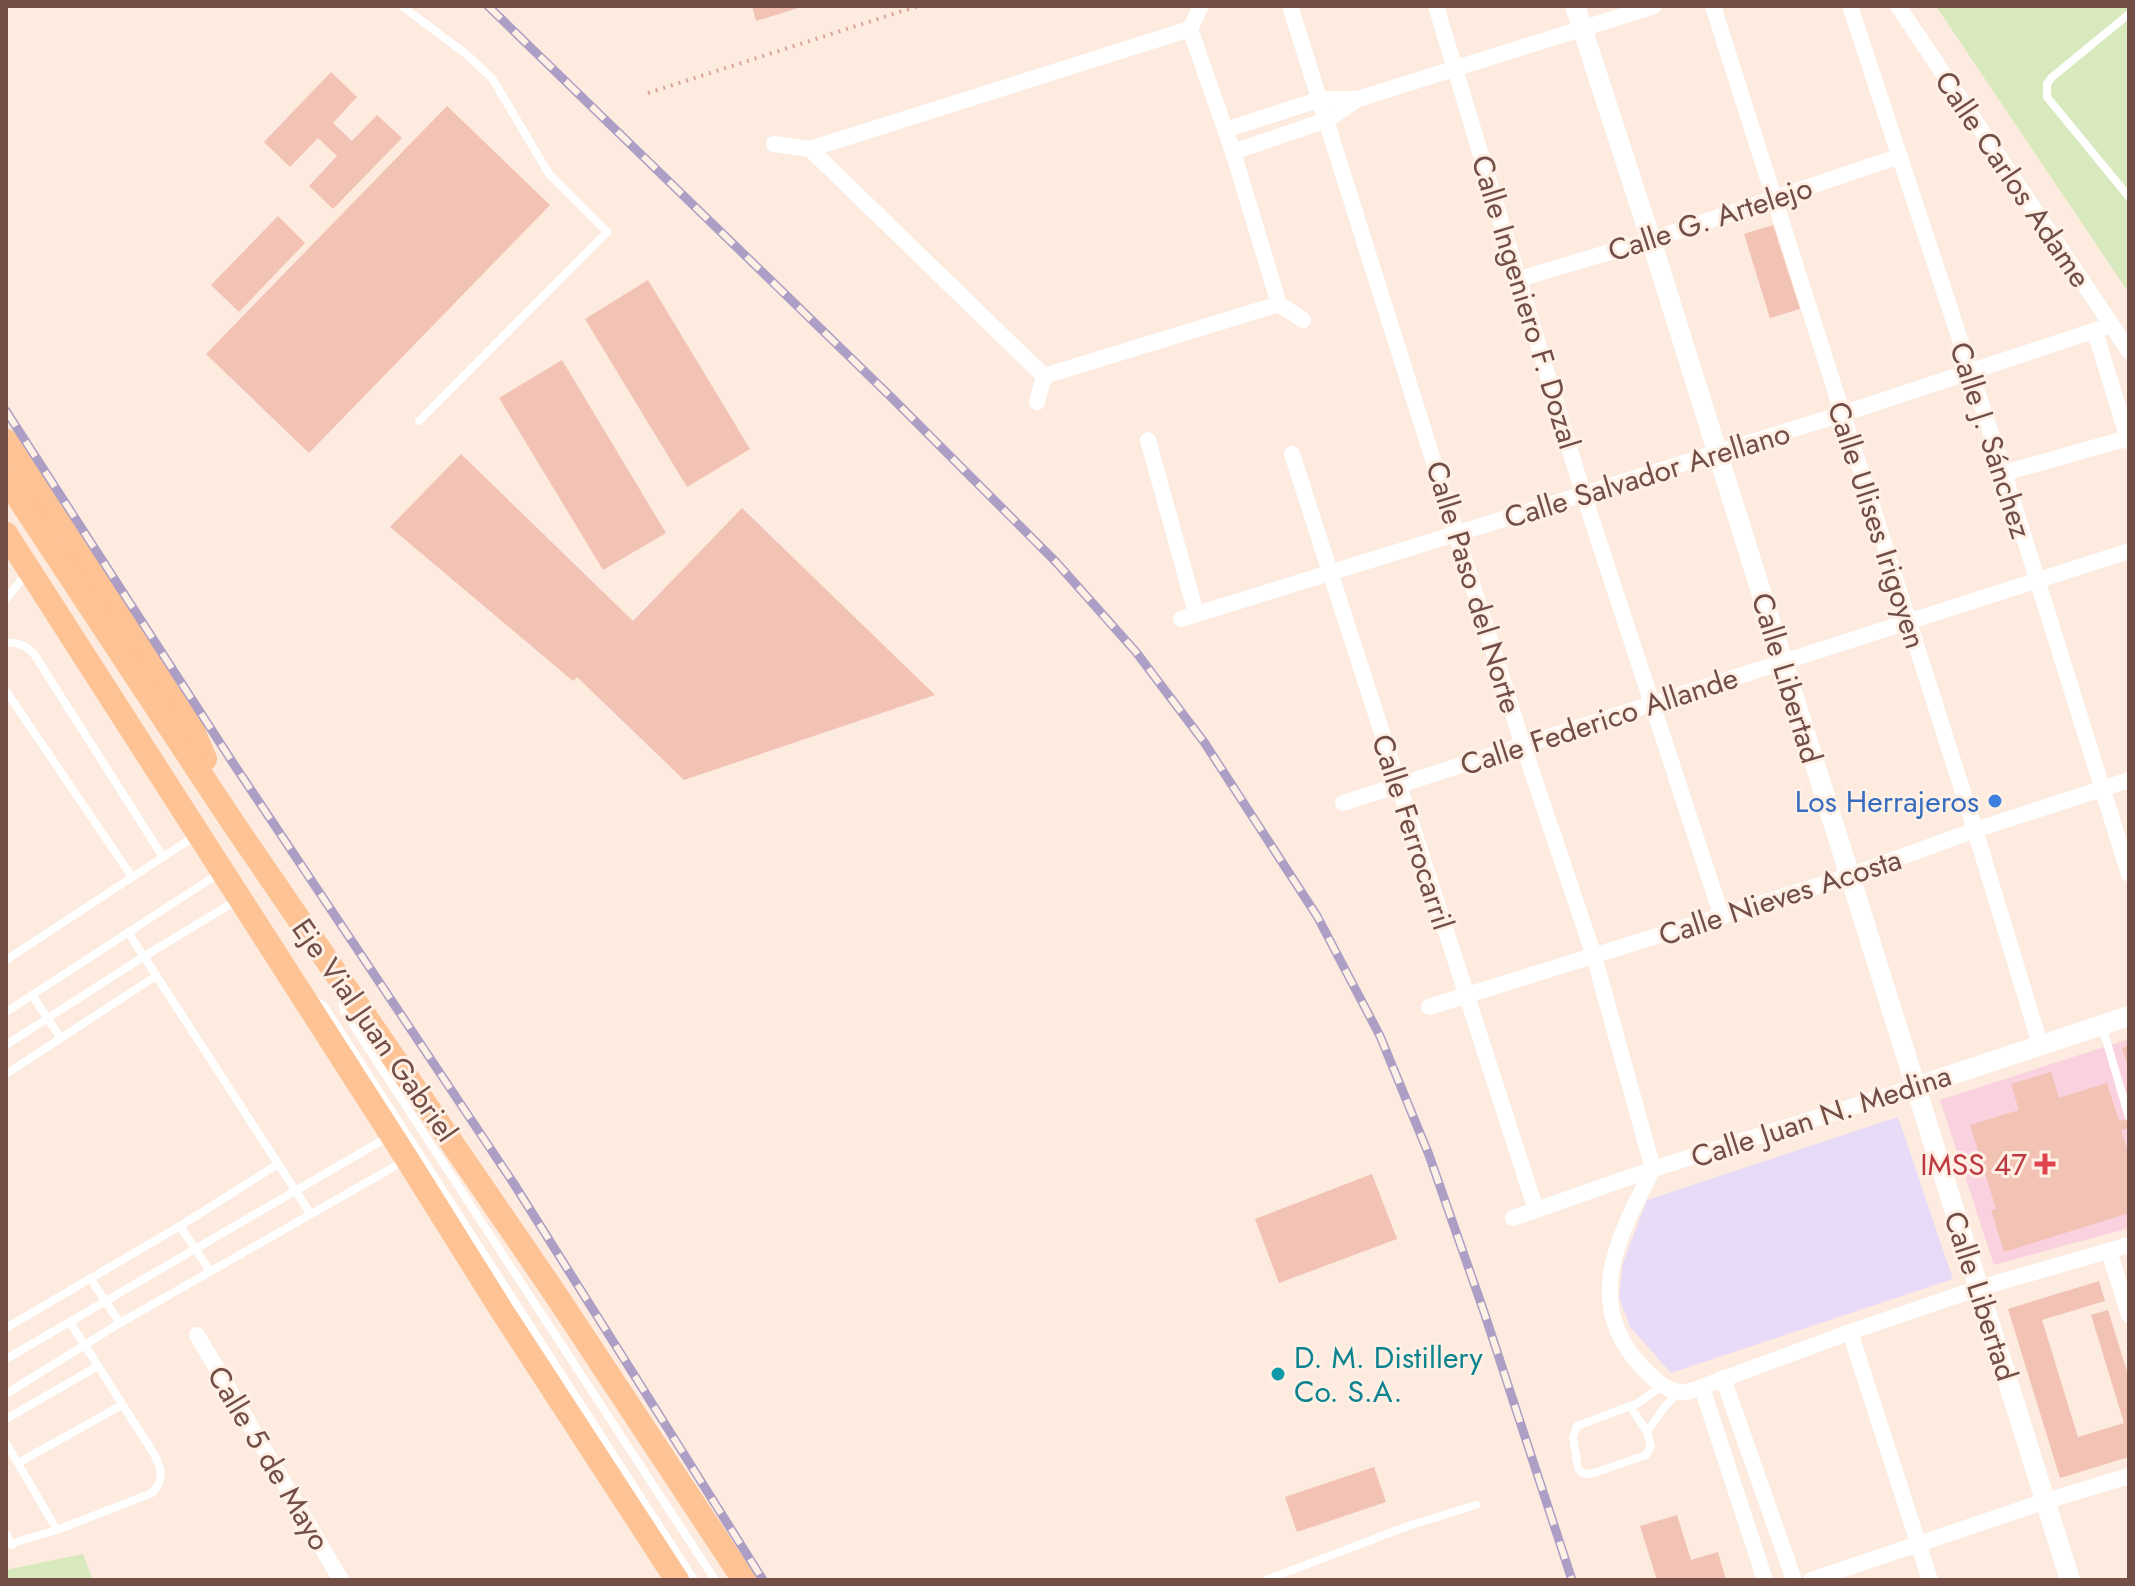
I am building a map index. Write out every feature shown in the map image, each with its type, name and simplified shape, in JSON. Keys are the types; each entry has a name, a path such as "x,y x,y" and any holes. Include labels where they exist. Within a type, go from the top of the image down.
{"main road":[{"path":"6,441 191,726 233,823"},
{"name":"Eje Vial Juan Gabriel","path":"6,479 233,823 573,1320 744,1580"},
{"name":"Eje Vial Juan Gabriel","path":"6,534 677,1580"}],"street":[{"path":"1201,6 1190,29 1233,152 1279,304 1303,320"},
{"name":"Calle Paso del Norte","path":"1290,6 1523,745 1594,956 1653,1169"},
{"name":"Calle Ingeniero F. Dozal","path":"1436,6 1583,493 1722,917"},
{"name":"Calle Libertad","path":"1575,6 2070,1580"},
{"path":"1225,130 1321,99 1358,99 1654,6"},
{"name":"Calle Ulises Irigoyen","path":"1713,6 2040,1044"},
{"name":"Calle J. Sánchez","path":"1850,6 2004,473 2129,874"},
{"name":"Calle Carlos Adame","path":"1898,6 2103,328 2129,351"},
{"path":"774,144 810,149 1190,29"},
{"path":"1233,152 1327,120 1358,99"},
{"path":"810,149 1044,376"},
{"name":"Calle G. Artelejo","path":"1519,279 1651,240 1900,156"},
{"path":"1044,376 1279,304"},
{"path":"2004,473 2128,440 2103,328"},
{"name":"Calle Salvador Arellano","path":"1148,440 1188,616 1842,414 2103,328"},
{"path":"1037,402 1044,376"},
{"name":"Calle Ferrocarril","path":"1292,454 1536,1210"},
{"name":"Calle Federico Allande","path":"1343,803 2129,551"},
{"name":"Calle Nieves Acosta","path":"1429,1007 1849,876 1975,830 2129,780"},
{"name":"Calle Juan N. Medina","path":"1513,1218 1653,1169 2129,1016"},
{"path":"1653,1169 1621,1235 1610,1274 1610,1310 1628,1351 1670,1390 1702,1388 1850,1332 1979,1288 2129,1245"},
{"path":"2109,1251 2129,1315"},
{"path":"1850,1332 1930,1580"},
{"name":"Calle 5 de Mayo","path":"197,1335 341,1580"},
{"path":"1723,1378 1794,1580"},
{"path":"1702,1388 1765,1580"},
{"path":"1811,1580 2129,1476"}],"lane":[{"path":"402,6 492,78 549,174 607,232 419,421"},
{"path":"2129,14 2051,78 2046,91 2047,97 2129,197"},
{"path":"6,599 29,570"},
{"path":"6,643 28,647 34,654 163,857"},
{"path":"6,691 132,877"},
{"path":"6,960 198,834"},
{"path":"6,1012 223,871"},
{"path":"6,1045 240,898"},
{"path":"128,932 310,1213"},
{"path":"6,1074 156,976"},
{"path":"338,977 344,1011 715,1580"},
{"path":"300,992 324,1006 694,1580"},
{"path":"32,995 60,1037"},
{"path":"2101,1025 2129,1117"},
{"path":"6,1359 392,1135"},
{"path":"6,1394 120,1323 407,1159"},
{"path":"6,1328 180,1226 278,1164"},
{"path":"180,1226 210,1271"},
{"path":"90,1278 120,1323"},
{"path":"6,1534 9,1545 57,1530 152,1493 158,1486 162,1470 70,1322"},
{"path":"6,1419 98,1366"},
{"path":"1630,1406 1647,1432 1651,1446 1646,1455 1591,1474 1582,1473 1578,1468 1574,1431 1582,1424 1670,1390"},
{"path":"1647,1432 1663,1409 1670,1390"},
{"path":"18,1463 122,1405"},
{"path":"6,1443 57,1530"},
{"path":"1266,1580 1408,1526 1476,1505"}],"path":[{"path":"648,93 918,6"}],"shaded area":[{"name":"IMSS 47","path":"2129,1039 2129,1228 1994,1265 1940,1100"},
{"path":"1898,1117 1953,1279 1671,1373 1630,1327 1619,1297 1623,1263 1647,1200"}],"green space":[{"path":"1936,6 2129,6 2129,293"},
{"path":"83,1554 93,1580 6,1580 6,1570"}],"building":[{"path":"752,6 801,6 801,7 756,21"},
{"path":"331,72 357,97 333,123 352,141 377,115 402,138 333,209 309,186 337,156 318,138 290,167 264,142"},
{"path":"447,106 550,205 309,453 206,354"},
{"path":"278,216 305,243 239,312 211,285"},
{"path":"1773,225 1800,309 1770,318 1744,234"},
{"path":"648,280 750,449 687,487 585,319"},
{"path":"562,360 666,533 603,570 499,398"},
{"path":"461,454 633,621 742,508 935,695 684,780 577,677 573,681 390,527"},
{"path":"2129,1045 2129,1068 2128,1068 2122,1048"},
{"name":"IMSS 47","path":"2051,1072 2059,1098 2107,1083 2119,1121 2129,1118 2129,1128 2121,1130 2129,1154 2129,1213 2004,1252 1991,1210 1996,1209 1970,1125 2019,1110 2011,1084"},
{"path":"1372,1174 1397,1239 1279,1283 1255,1219"},
{"path":"2099,1281 2105,1301 2042,1320 2078,1437 2124,1423 2091,1315 2108,1310 2129,1378 2129,1457 2060,1478 2008,1309"},
{"path":"1374,1467 1386,1502 1297,1532 1285,1497"},
{"path":"1677,1515 1691,1560 1718,1552 1726,1580 1657,1580 1640,1526"}],"railway":[{"path":"488,6 890,396 1056,562 1136,652 1204,742 1317,916 1380,1036 1429,1155 1572,1580"},
{"path":"6,411 233,763 514,1184 763,1580"}],"place":[{"name":"Los Herrajeros","path":"1995,801"},
{"name":"IMSS 47","path":"2045,1164"},
{"name":"D. M. Distillery Co. S.A.","path":"1278,1374"}]}
